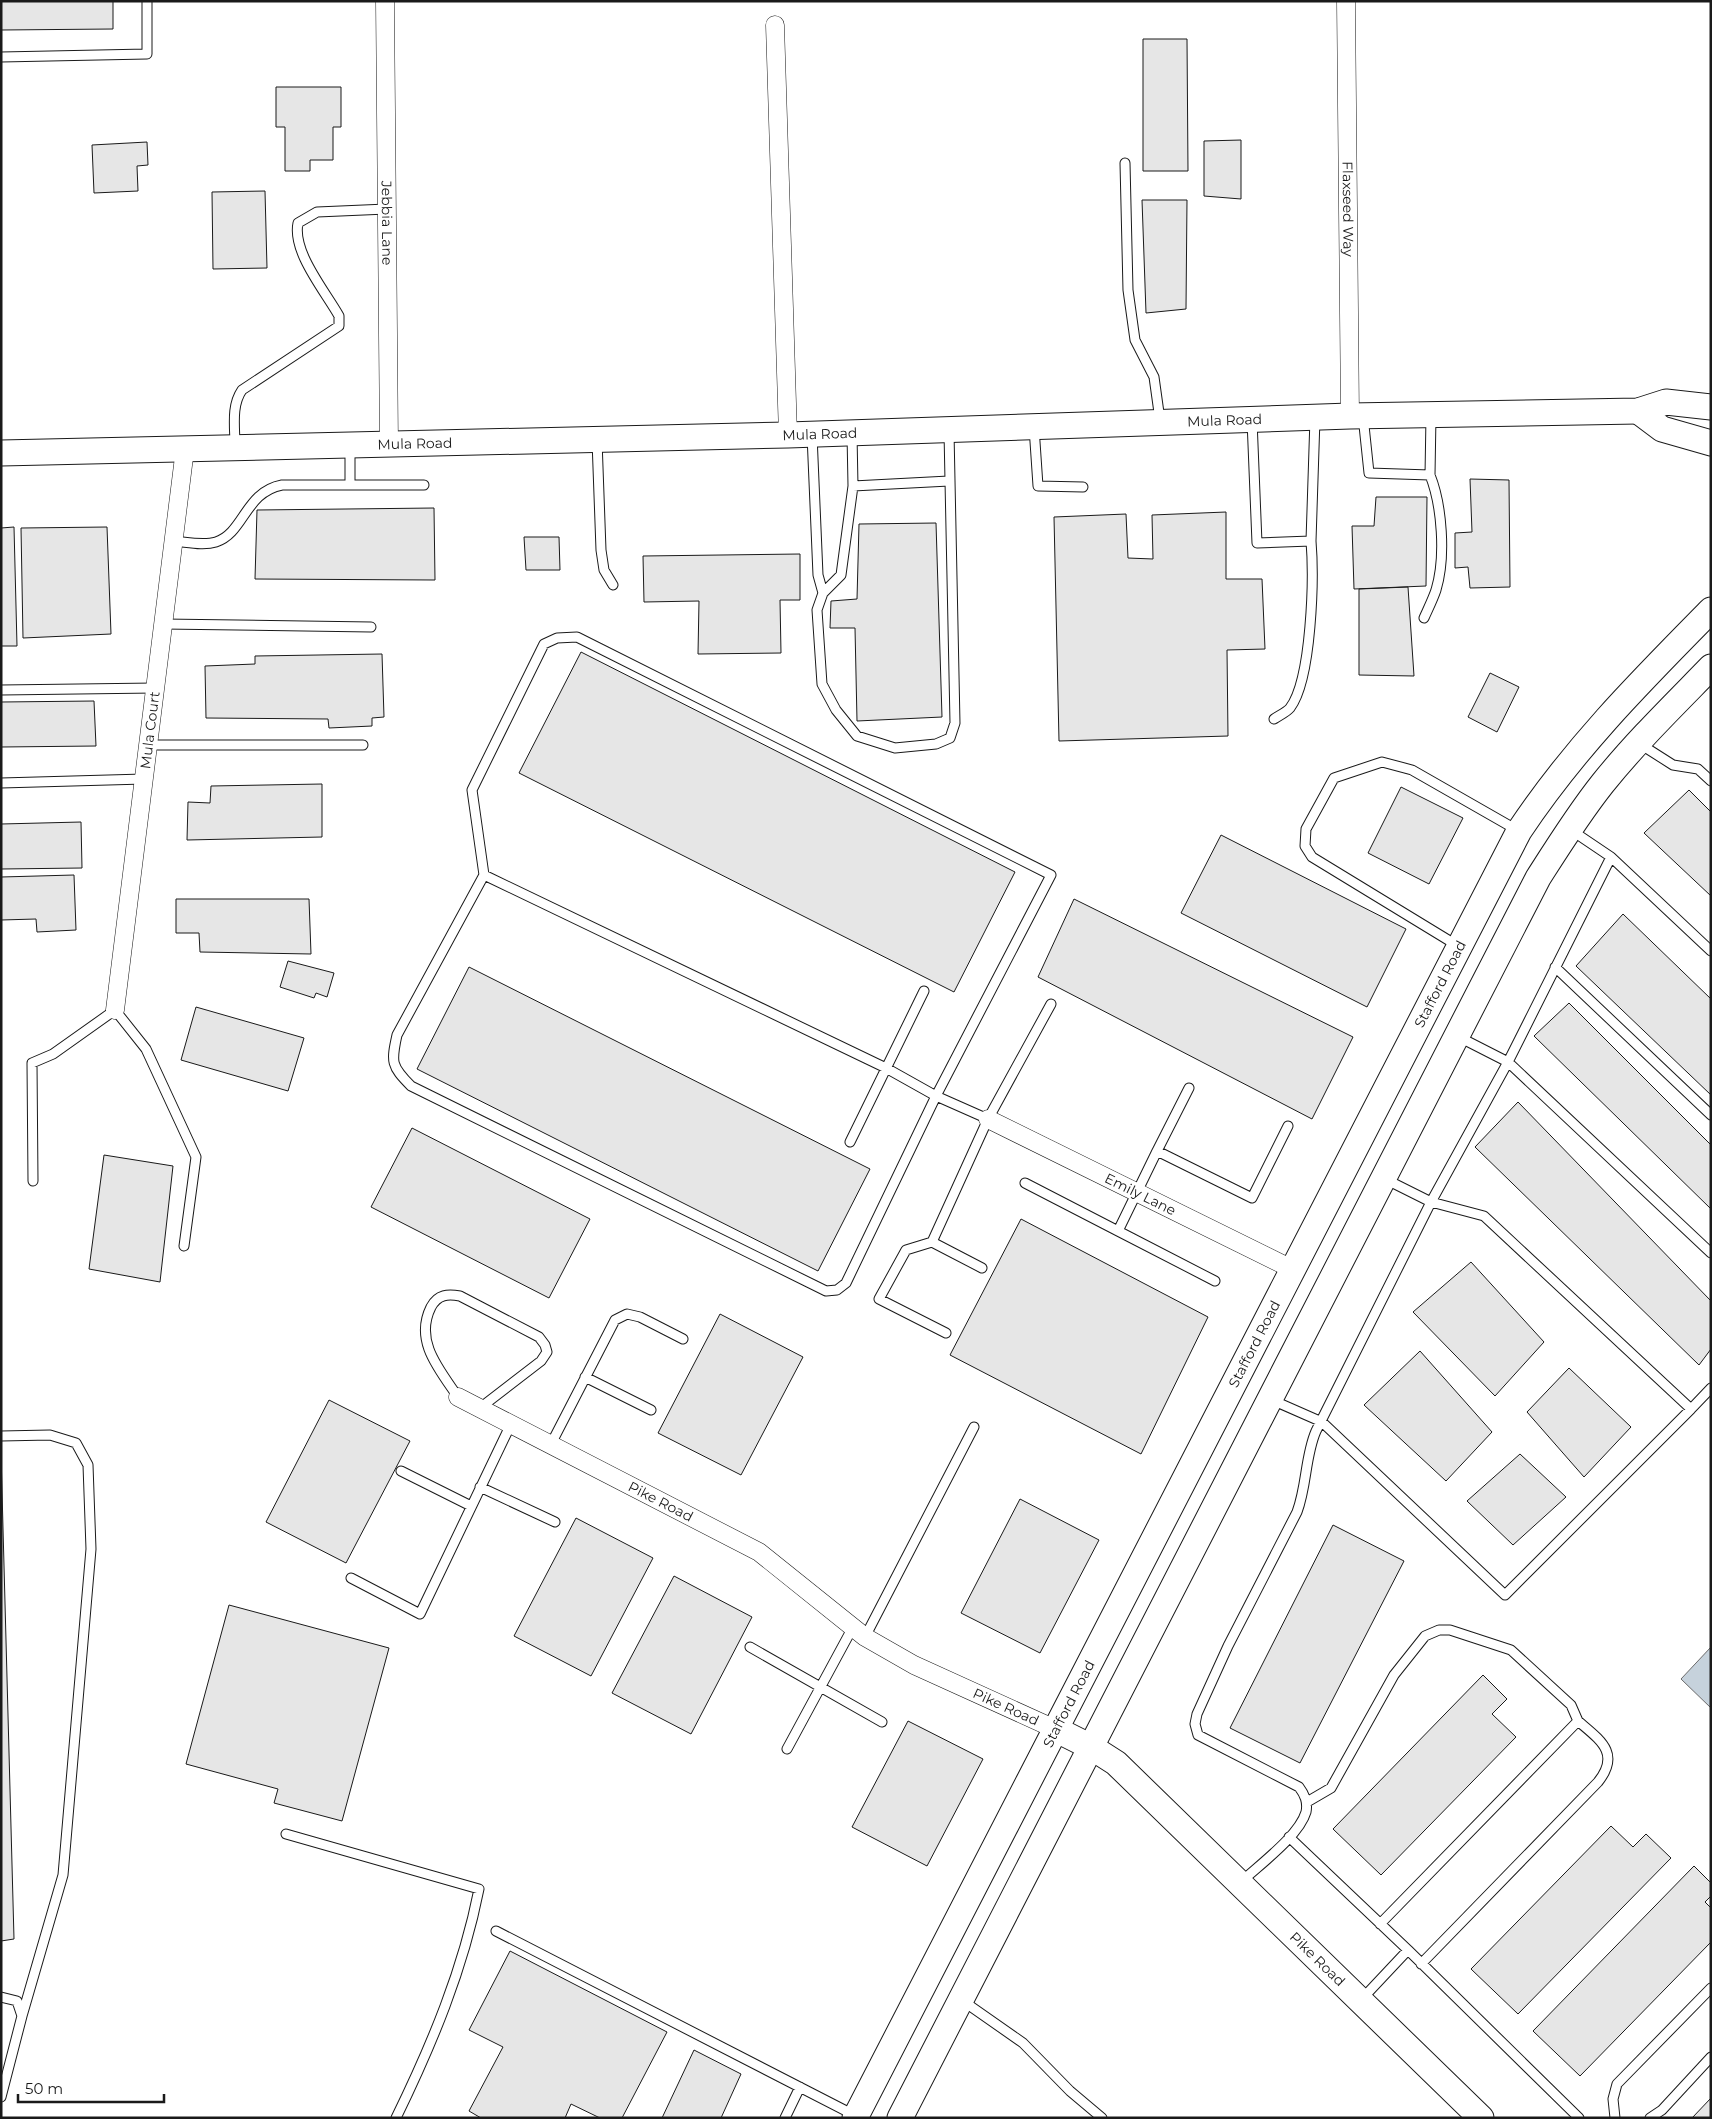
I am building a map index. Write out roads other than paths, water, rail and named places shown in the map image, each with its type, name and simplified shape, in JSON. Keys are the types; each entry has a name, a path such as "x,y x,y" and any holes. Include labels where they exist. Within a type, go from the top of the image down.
{"main road":[{"name":"Mula Road","path":"1,453 800,435 1356,416 1638,411 1666,402 1711,407"},
{"path":"1638,411 1662,429 1711,443"},
{"name":"Stafford Road","path":"856,2117 1519,831 1547,789 1590,735 1711,610"},
{"path":"900,2118 1272,1400 1382,1178 1538,878 1569,829 1603,783 1638,742 1711,667"},
{"path":"1423,1016 1457,1036"},
{"path":"1236,1379 1272,1400"},
{"name":"Pike Road","path":"1055,1729 1091,1747 1116,1763 1481,2118"}],"street":[{"name":"Jebbia Lane","path":"384,1 389,445"},
{"name":"Flaxseed Way","path":"1346,1 1356,416"},
{"path":"775,25 800,435"},
{"name":"Mula Court","path":"116,1010 185,449"},
{"name":"Emily Lane","path":"988,1119 1292,1269"},
{"name":"Pike Road","path":"458,1397 759,1552 859,1632 914,1666 1055,1729"}],"lane":[{"path":"1,57 147,54 147,1"},
{"path":"1125,163 1128,290 1132,323 1135,340 1154,377 1161,423"},
{"path":"235,448 235,408 237,398 242,390 339,326 339,316 301,252 296,232 298,223 317,212 387,209"},
{"path":"1424,618 1436,588 1441,553 1438,495 1430,474 1431,415"},
{"path":"1356,416 1368,473 1430,474"},
{"path":"1274,718 1290,709 1302,678 1314,574 1311,541 1315,418"},
{"path":"1252,420 1257,543 1311,541"},
{"path":"1034,427 1038,486 1083,487"},
{"path":"852,433 853,486 841,575 823,593 817,610 822,684 836,710 857,736 895,748 936,744 950,738 955,723 949,430"},
{"path":"800,435 818,575 823,593"},
{"path":"597,440 601,550 604,570 613,585"},
{"path":"350,446 350,485"},
{"path":"853,486 949,481"},
{"path":"174,541 208,544 219,541 229,534 250,506 269,488 282,485 424,485"},
{"path":"163,624 371,628"},
{"path":"577,637 1051,875 936,1096 846,1283 837,1290 826,1291 411,1086 396,1071 393,1055 397,1035 484,875 472,790 544,644 557,638 577,637"},
{"path":"1,690 155,688"},
{"path":"1638,742 1673,765 1698,769 1711,781"},
{"path":"148,745 364,745"},
{"path":"1459,946 1312,857 1305,846 1306,829 1334,778 1382,762 1412,770 1519,831"},
{"path":"1,783 144,780"},
{"path":"1569,829 1611,857 1711,951"},
{"path":"1240,1883 1289,1837 1303,1819 1307,1802 1299,1787 1198,1736 1195,1724 1228,1646 1297,1512 1304,1490 1312,1440 1431,1202 1508,1062 1611,857"},
{"path":"484,875 886,1068 936,1096 988,1119"},
{"path":"1555,967 1711,1115"},
{"path":"850,1142 924,991"},
{"path":"932,1242 988,1119 1051,1004"},
{"path":"33,1181 32,1063 53,1054 116,1010 146,1049 196,1157 184,1246"},
{"path":"1457,1036 1508,1062 1711,1253"},
{"path":"1118,1231 1189,1088"},
{"path":"1157,1151 1252,1198 1288,1126"},
{"path":"1382,1178 1431,1202 1484,1216 1691,1409"},
{"path":"1024,1183 1215,1281"},
{"path":"946,1333 879,1299 906,1250 932,1242 982,1268"},
{"path":"458,1397 431,1357 424,1330 428,1314 435,1300 447,1294 460,1296 539,1336 547,1352 541,1361 479,1409"},
{"path":"551,1444 615,1320 627,1314 640,1317 682,1339"},
{"path":"585,1377 651,1410"},
{"path":"1272,1400 1322,1422 1505,1595 1711,1388"},
{"path":"351,1578 420,1614 511,1424"},
{"path":"787,1749 821,1686 859,1632 974,1427"},
{"path":"1,1436 50,1435 76,1444 88,1464 91,1549 63,1875 22,2016 1,2097"},
{"path":"401,1471 471,1506"},
{"path":"480,1487 555,1522"},
{"path":"1307,1802 1331,1788 1394,1675 1425,1636 1439,1630 1450,1630 1511,1650 1571,1705 1578,1721 1602,1742 1607,1750 1608,1758 1605,1773 1421,1964"},
{"path":"750,1647 882,1722"},
{"path":"1380,1924 1578,1721"},
{"path":"286,1834 479,1889 472,1928 448,2002 421,2067 396,2118"},
{"path":"1289,1837 1408,1950 1579,2118"},
{"path":"496,1930 856,2117"},
{"path":"1361,2000 1408,1950"},
{"path":"1616,2118 1613,2099 1617,2084 1711,1988"},
{"path":"1,1997 17,2001 22,2016"},
{"path":"961,1999 1023,2043 1070,2091 1102,2118"},
{"path":"1,2058 11,2058"},
{"path":"1650,2118 1662,2110 1711,2058"},
{"path":"785,2118 800,2087"}]}
